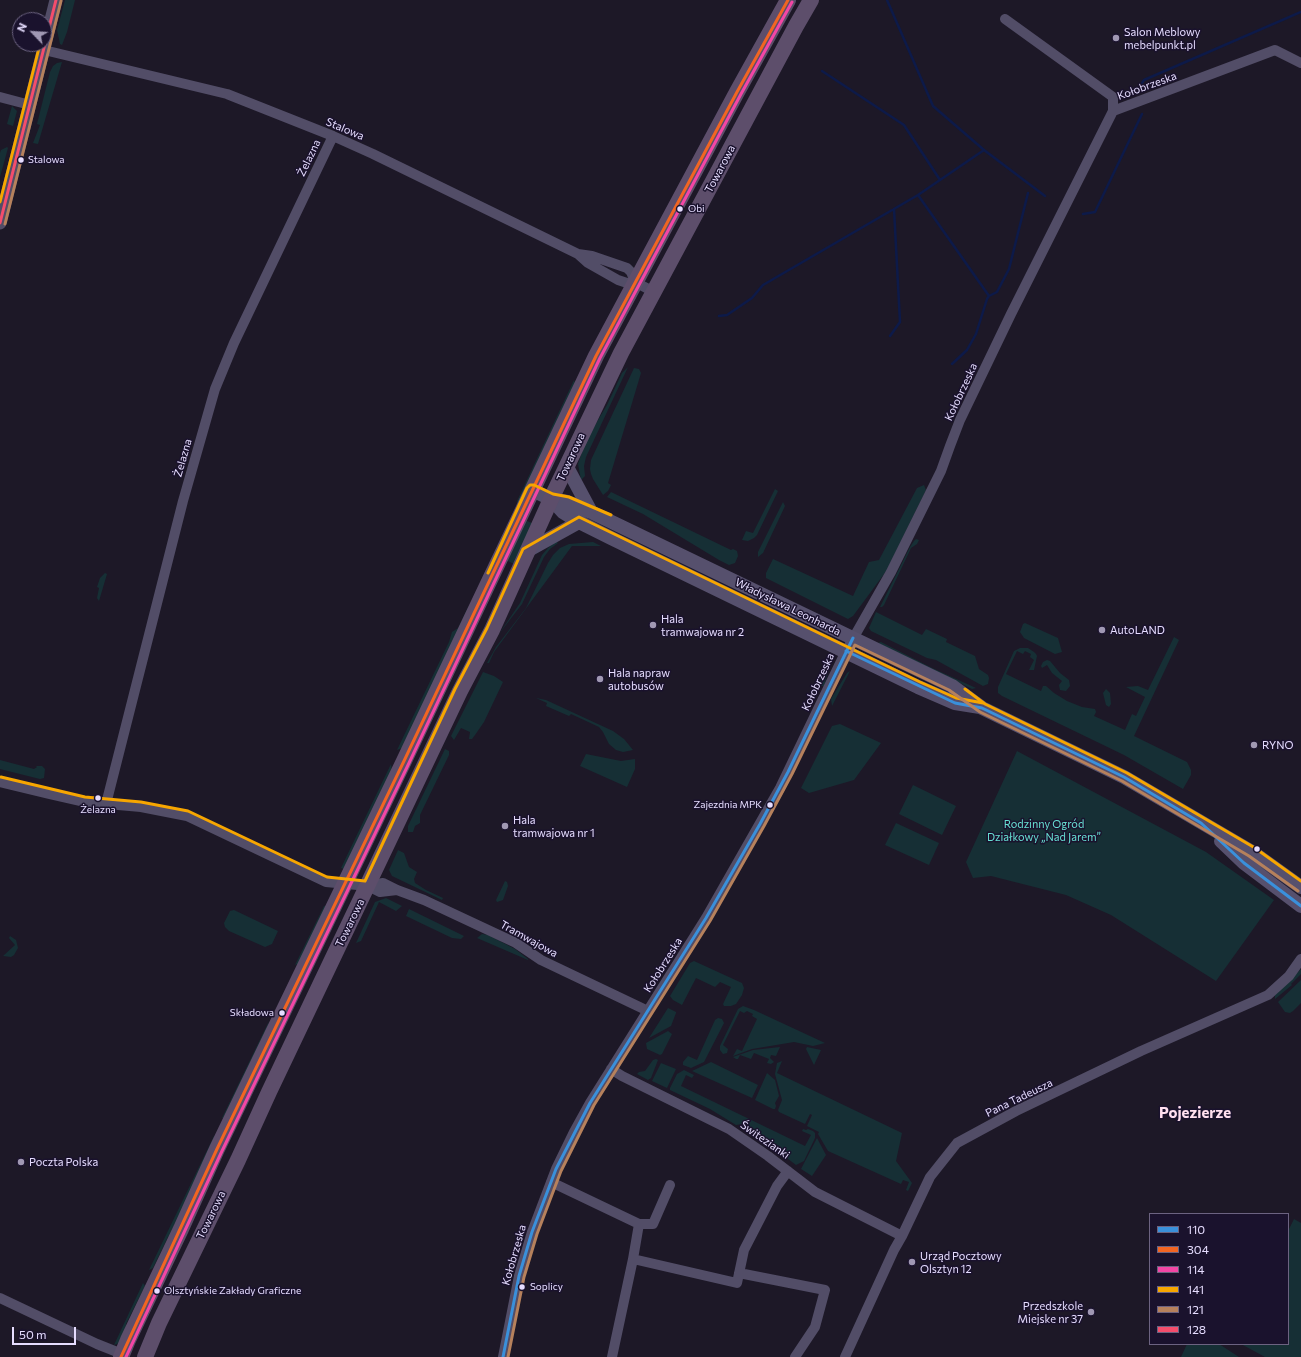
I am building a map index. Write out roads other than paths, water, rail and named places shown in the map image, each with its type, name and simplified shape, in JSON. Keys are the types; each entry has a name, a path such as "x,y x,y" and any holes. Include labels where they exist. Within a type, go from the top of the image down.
{"main road":[{"name":"Towarowa","path":"122,1356 217,1149 401,768 593,362 650,253 788,0"},
{"name":"Towarowa","path":"145,1357 162,1316 238,1160 457,698 492,630 551,499 621,353 811,0"},
{"path":"567,466 591,512"},
{"name":"Władysława Leonharda","path":"532,490 551,499 567,502 591,512 952,686 982,708 1124,777 1201,824 1252,852 1301,887"},
{"name":"Władysława Leonharda","path":"551,499 563,512 579,522 955,703 982,708"},
{"path":"527,551 579,522"},
{"name":"Władysława Leonharda","path":"1201,824 1244,863 1301,906"}],"street":[{"path":"52,17 56,0"},
{"path":"1004,19 1113,96 1113,111"},
{"name":"Kołobrzeska","path":"503,1357 519,1276 532,1232 551,1182 574,1132 590,1103 706,918 788,772 846,651 890,572 941,471 960,420 1000,335 1113,111 1275,50 1301,63"},
{"path":"0,223 43,52"},
{"name":"Stalowa","path":"52,52 227,94 333,136 373,154 578,254 592,256 624,267 631,272 635,282"},
{"path":"0,97 30,105"},
{"name":"Żelazna","path":"106,804 183,501 216,389 234,343 333,136"},
{"path":"624,267 639,262 650,253"},
{"name":"Stalowa","path":"578,254 588,264 618,280 627,283 635,282 654,292"},
{"path":"618,280 621,294 620,309"},
{"path":"0,782 84,802 141,807 186,816 326,882 368,886"},
{"name":"Tramwajowa","path":"368,886 380,892 397,890 424,900 516,943 541,960 648,1011"},
{"name":"Pana Tadeusza","path":"846,1357 894,1250 930,1177 957,1143 1016,1111 1141,1051 1268,994 1289,976 1301,959"},
{"name":"Świtezianki","path":"611,1069 622,1076 729,1129 815,1192 902,1236"},
{"path":"633,1259 737,1283 744,1250 777,1186 788,1171"},
{"path":"551,1182 639,1224 653,1224 670,1185"},
{"path":"612,1357 639,1224"},
{"path":"739,1273 825,1290 815,1328 795,1357"},
{"path":"0,1298 122,1356"}],"waterway":[{"path":"887,0 933,106 984,150"},
{"path":"1140,86 1144,80 1301,12"},
{"path":"822,71 904,125 940,180"},
{"path":"1083,214 1095,212 1142,114"},
{"path":"719,316 727,315 752,298 763,285 918,195 984,150 1045,196"},
{"path":"952,364 967,350 976,334 987,299 989,296 997,292 1009,269 1028,193"},
{"path":"918,195 989,296"},
{"path":"890,336 900,322 894,209"}],"place":[{"name":"Salon Meblowy mebelpunkt.pl","path":"1116,38"},
{"name":"Stalowa","path":"21,160"},
{"name":"Obi","path":"680,209"},
{"name":"Hala tramwajowa nr 2","path":"653,625"},
{"name":"AutoLAND","path":"1102,630"},
{"name":"Hala napraw autobusów","path":"600,679"},
{"name":"RYNO","path":"1254,745"},
{"name":"Żelazna","path":"98,798"},
{"name":"Zajezdnia MPK","path":"770,805"},
{"name":"Hala tramwajowa nr 1","path":"505,826"},
{"name":"Składowa","path":"282,1013"},
{"name":"Poczta Polska","path":"21,1162"},
{"name":"Urząd Pocztowy Olsztyn 12","path":"912,1262"},
{"name":"Soplicy","path":"522,1287"},
{"name":"Olsztyńskie Zakłady Graficzne","path":"157,1291"},
{"name":"Przedszkole Miejske nr 37","path":"1091,1312"}],"district":[{"name":"Pojezierze","path":"1195,1113"}],"park label":[{"name":"Rodzinny Ogród Działkowy „Nad Jarem”","path":"1044,830"}]}
